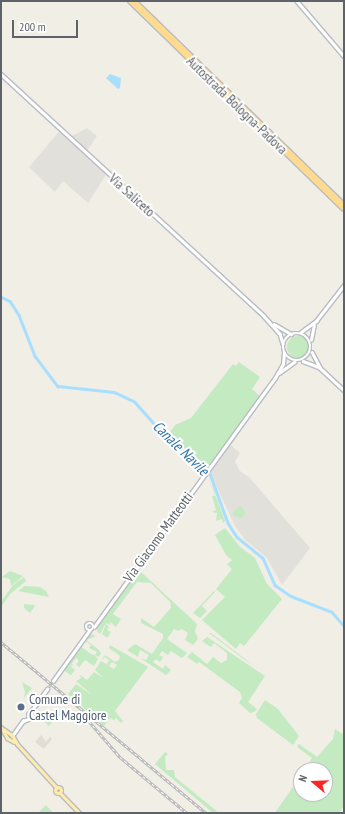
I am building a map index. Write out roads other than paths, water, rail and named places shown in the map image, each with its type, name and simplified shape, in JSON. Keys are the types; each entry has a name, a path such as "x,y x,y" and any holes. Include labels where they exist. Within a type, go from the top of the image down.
{"highway":[{"name":"Autostrada Bologna-Padova","path":"130,1 344,209"},
{"name":"Autostrada Bologna-Padova","path":"134,1 344,205"}],"main road":[{"path":"297,1 344,56"},
{"name":"Via Saliceto","path":"1,74 264,316 281,330 292,334"},
{"path":"344,285 309,329 292,334 284,344 284,353 295,361 311,362 344,390"},
{"name":"Via Saliceto","path":"264,316 280,334 284,344"},
{"path":"301,361 308,357 311,351 311,332 316,321"},
{"path":"298,333 306,335 311,342"},
{"path":"311,351 321,369"},
{"name":"Via Giacomo Matteotti","path":"275,378 283,364 284,353"},
{"name":"Via Giacomo Matteotti","path":"94,627 97,619 275,378 286,365 295,361"},
{"name":"Via Giacomo Matteotti","path":"86,629 87,624 97,619"},
{"path":"53,681 89,631 94,627 91,623"},
{"path":"84,638 86,629 89,631"},
{"path":"10,736 29,714 47,689"},
{"path":"10,736 23,721 31,718 35,704"},
{"path":"29,714 33,713"},
{"path":"29,714 31,718"},
{"path":"2,728 57,788 60,788 60,792 63,796 79,813"}],"water":[{"path":"110,74 121,78 120,88 118,89 106,78"}],"waterway":[{"name":"Canale Navile","path":"1,297 10,301 19,315 35,356 58,386 114,392 135,402 167,438 209,471 228,523 237,537 263,558 275,585 291,596 332,612 344,626"}],"tunnel":[{"path":"47,689 53,681"}],"railway":[{"path":"1,642 206,813"},
{"path":"89,721 120,757 187,813"}],"place":[{"name":"Comune di Castel Maggiore","path":"21,707"}]}
